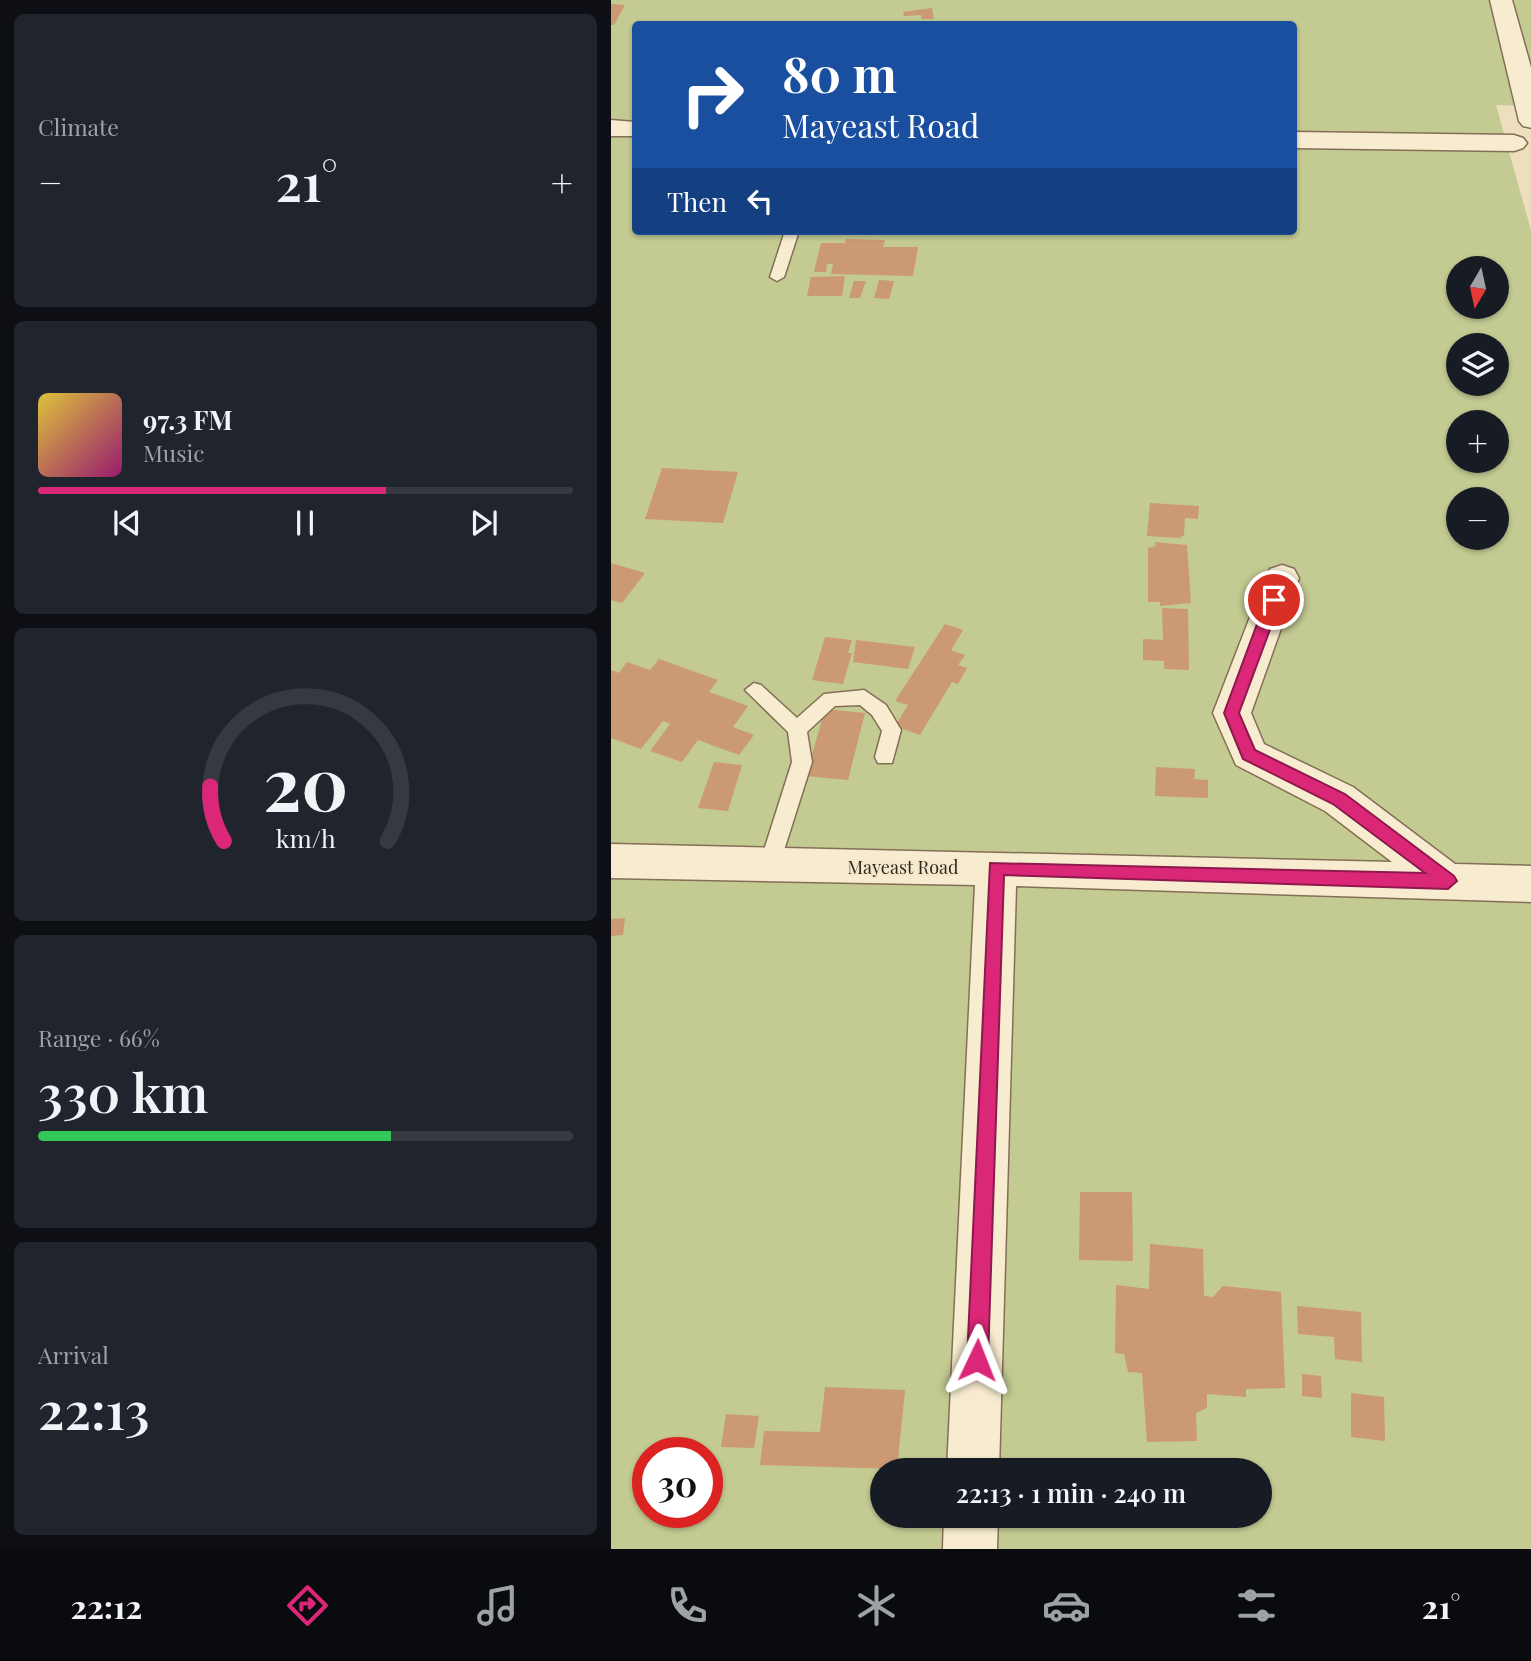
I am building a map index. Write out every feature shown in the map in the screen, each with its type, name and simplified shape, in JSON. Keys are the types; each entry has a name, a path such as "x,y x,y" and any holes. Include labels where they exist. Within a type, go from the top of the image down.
{"street":[{"path":"1297,140 1527,136 1501,0"},
{"path":"611,128 632,129"},
{"path":"1282,578 1232,713 1249,754 1339,799 1448,881"},
{"name":"Mayeast Road","path":"611,861 769,866 996,868 1531,884"},
{"path":"973,1458 996,868"},
{"path":"970,1549 971,1528"}],"lane":[{"path":"777,277 791,235"},
{"path":"755,690 797,729 802,762 769,866"},
{"path":"797,729 831,699 864,697 879,710 892,730 885,757"}],"green space":[{"path":"611,0 1531,0 1531,106 1496,105 1532,234 1531,1549 611,1549"}],"building":[{"path":"611,4 625,5 614,25 611,25"},
{"path":"932,8 934,19 922,19 921,15 904,16 903,12"},
{"path":"846,239 885,240 883,247 918,247 913,276 831,274 833,264 827,264 826,272 814,272 821,243 845,243"},
{"path":"845,276 842,296 807,296 811,277"},
{"path":"879,280 894,281 889,299 874,298"},
{"path":"854,281 866,281 860,298 849,298"},
{"path":"662,468 738,472 723,523 645,519"},
{"path":"1150,503 1199,506 1198,519 1185,518 1184,535 1179,538 1147,536"},
{"path":"1155,542 1187,545 1191,603 1160,606 1160,602 1148,602 1148,548 1156,546"},
{"path":"611,563 645,573 622,603 611,600"},
{"path":"1162,608 1188,609 1189,670 1164,669 1164,661 1143,660 1143,639 1163,640"},
{"path":"945,624 963,630 951,650 965,655 958,665 967,668 958,684 952,682 920,735 895,726 908,705 895,701"},
{"path":"825,637 852,640 848,653 852,653 843,684 812,680"},
{"path":"856,640 915,647 908,669 853,662"},
{"path":"659,659 718,680 709,692 748,706 733,727 754,735 739,755 698,740 682,762 650,751 670,724 663,721 641,749 611,738 611,670 619,673 627,662 650,670"},
{"path":"825,709 865,713 848,780 806,776"},
{"path":"714,762 742,765 728,811 698,808"},
{"path":"1156,767 1195,769 1194,779 1208,780 1208,798 1155,796"},
{"path":"625,918 623,935 611,936 611,919"},
{"path":"1080,1192 1132,1192 1133,1261 1079,1260"},
{"path":"1150,1244 1203,1249 1204,1296 1213,1297 1223,1286 1281,1292 1285,1388 1246,1389 1246,1397 1207,1394 1207,1408 1196,1413 1197,1441 1147,1442 1142,1373 1128,1372 1124,1354 1115,1353 1116,1285 1149,1289"},
{"path":"1297,1306 1361,1312 1362,1362 1335,1359 1334,1337 1298,1334"},
{"path":"1302,1374 1321,1376 1322,1398 1302,1396"},
{"path":"825,1387 905,1390 898,1458 870,1458 870,1468 760,1465 764,1431 820,1432"},
{"path":"1351,1393 1384,1397 1385,1441 1351,1437"},
{"path":"726,1414 759,1416 754,1448 723,1447"}],"route":[{"path":"977,1360 996,868 1448,881 1339,799 1249,754 1232,713 1274,600"}]}
